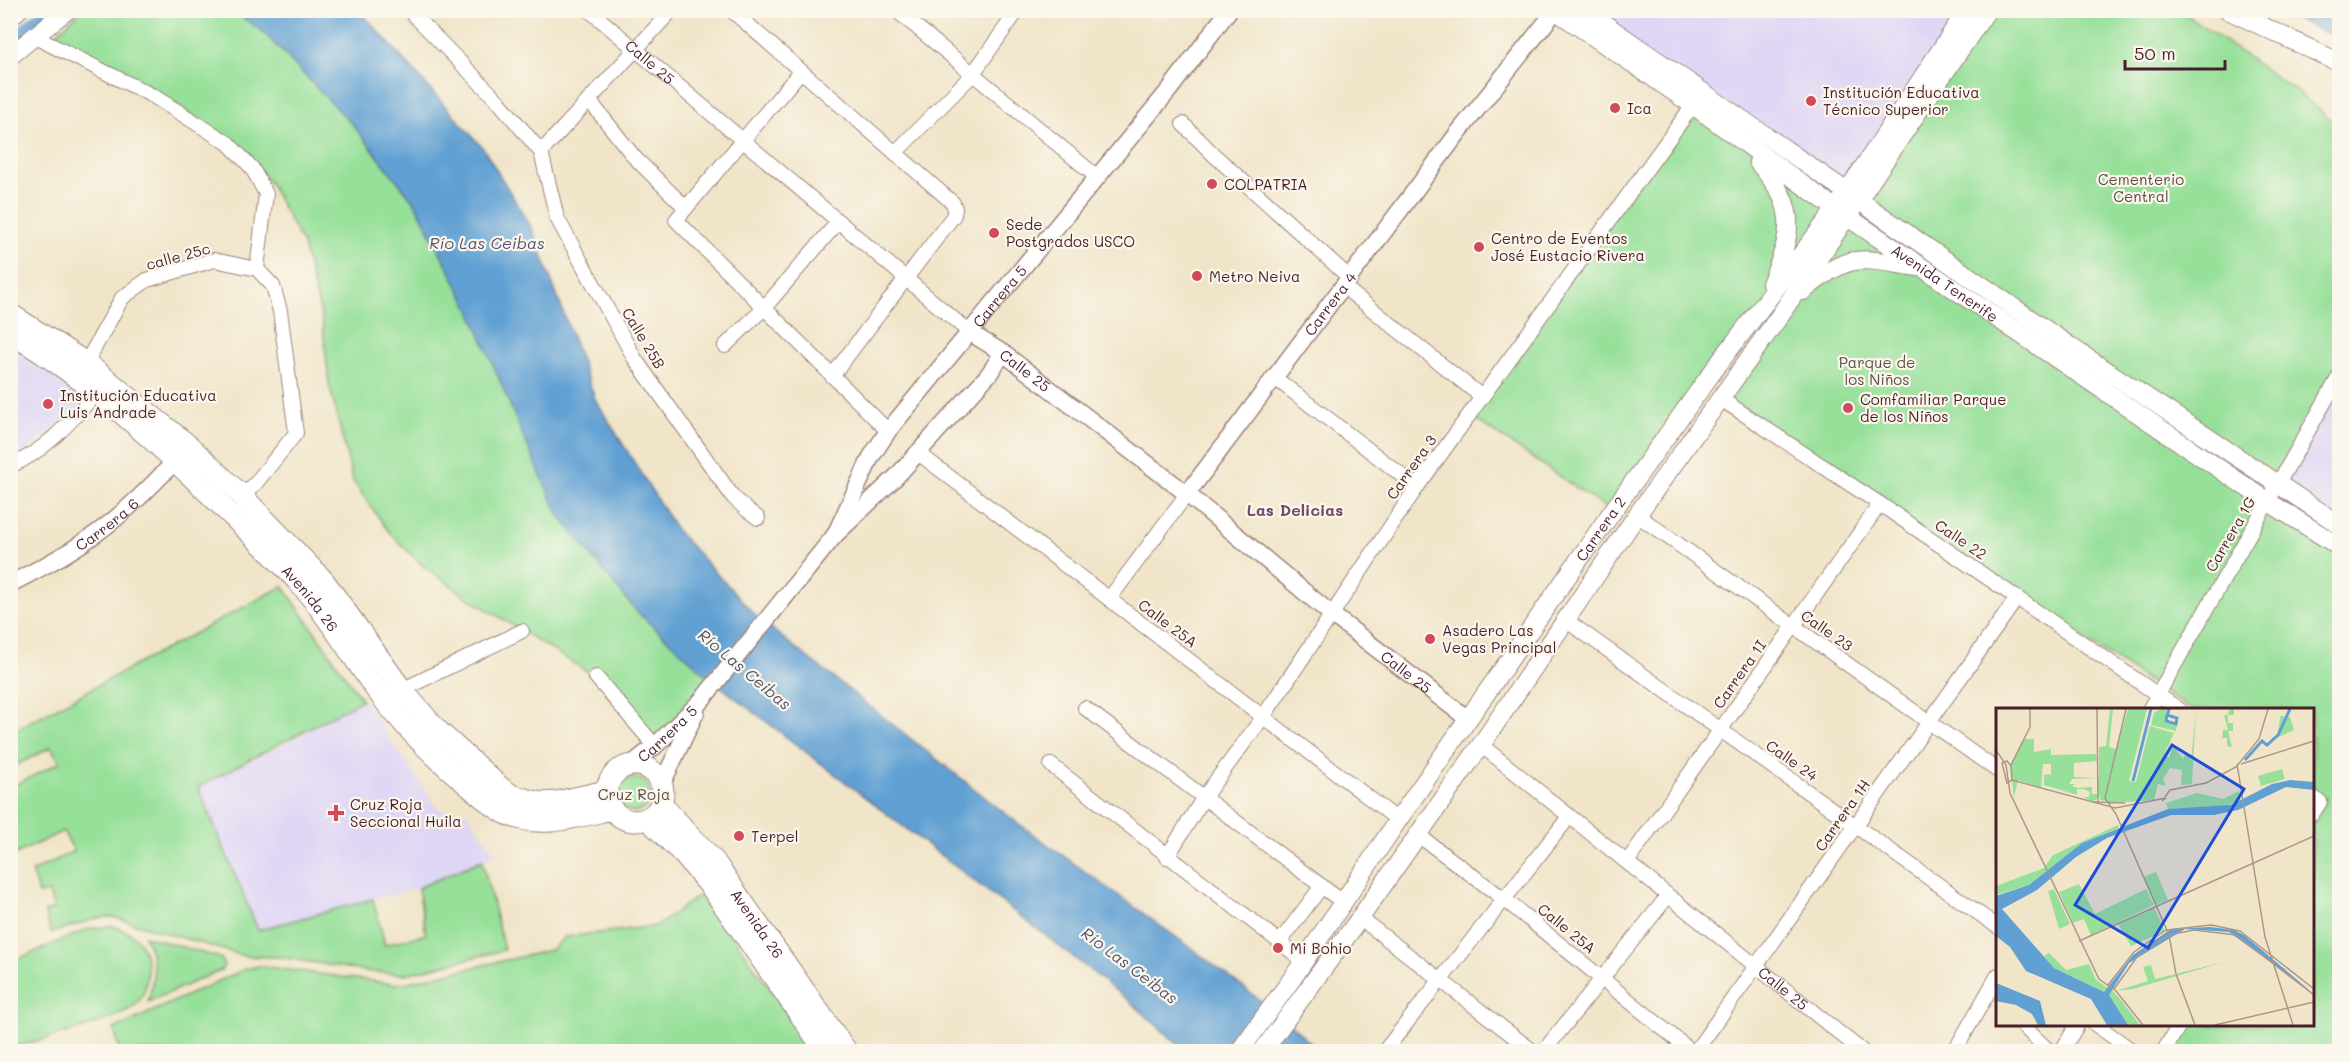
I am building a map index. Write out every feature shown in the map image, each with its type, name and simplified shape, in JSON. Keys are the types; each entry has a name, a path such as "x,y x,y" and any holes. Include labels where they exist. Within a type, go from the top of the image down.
{"main road":[{"path":"10,17 18,10"},
{"path":"10,56 68,10"},
{"name":"Avenida Tenerife","path":"1584,10 2075,350 2340,525"},
{"name":"Carrera 2","path":"1262,1052 1481,746 1637,515 1776,321 1967,10"},
{"name":"Carrera 2","path":"1853,195 1988,10"},
{"path":"2228,10 2340,63"},
{"name":"Avenida Tenerife","path":"1556,11 1693,105 1841,213 2267,501 2340,547"},
{"path":"1738,137 1775,181 1786,205 1790,232 1763,305"},
{"name":"Carrera 2","path":"1239,1052 1299,969 1398,820 1619,502 1763,305 1841,213"},
{"path":"1776,321 1809,286 1846,261 1866,259 1922,267"},
{"name":"Avenida 26","path":"10,315 86,363 183,453 308,592 376,688 420,742 490,804 514,816 538,822 558,820 609,800"},
{"name":"Avenida 26","path":"10,333 30,344 242,496 324,581 402,690 436,729 501,788 513,796 541,803 609,800"},
{"path":"631,765 622,767 614,773 609,781 609,800 625,820 638,822 657,802"},
{"name":"Avenida 26","path":"631,765 650,769 657,776 657,802 684,855 711,887 826,1052"},
{"name":"Avenida 26","path":"657,802 714,861 847,1052"}],"street":[{"path":"409,10 499,102 541,152 672,10"},
{"name":"Calle 25","path":"588,10 969,332 1003,353 1187,494 1331,614 1468,719"},
{"path":"731,10 953,203 955,209 954,215 832,376"},
{"path":"896,10 1097,177"},
{"path":"895,153 972,75 1018,10"},
{"name":"Carrera 5","path":"835,535 871,458 888,431 1170,89 1229,10"},
{"name":"Carrera 4","path":"1109,599 1348,283 1458,133 1556,11"},
{"path":"35,37 153,96 228,143 252,168 266,194 257,269 273,286 280,311 296,433 255,484 242,496"},
{"path":"801,71 676,220 888,431"},
{"path":"589,99 635,158 687,208"},
{"name":"Carrera 3","path":"1167,857 1204,797 1263,717 1417,487 1693,105"},
{"path":"1183,124 1348,283 1482,397"},
{"name":"Calle 25B","path":"541,152 557,218 635,359 733,497 758,518"},
{"path":"725,346 764,308 838,222"},
{"name":"calle 25c","path":"86,363 122,298 147,280 214,260 257,269"},
{"name":"Carrera 5","path":"631,765 655,746 701,701 835,535 896,477 988,374 1003,353"},
{"name":"Carrera 1G","path":"2150,708 2340,375"},
{"path":"1275,378 1417,487"},
{"path":"10,466 24,460 57,435 96,393"},
{"name":"Calle 22","path":"1721,399 1880,504 2177,708"},
{"name":"Calle 25A","path":"917,452 1398,820"},
{"name":"Carrera 6","path":"10,584 60,558 96,534 127,509 183,453"},
{"path":"871,458 871,468 876,476 886,480 896,477"},
{"name":"Carrera 1I","path":"1627,862 1880,504"},
{"name":"Calle 23","path":"1637,515 1996,770"},
{"name":"Carrera 1H","path":"1694,1052 2017,598"},
{"name":"Calle 24","path":"1567,621 1996,926"},
{"path":"402,690 522,631"},
{"path":"596,677 655,746"},
{"name":"Carrera 5","path":"657,802 701,701"},
{"path":"1085,708 1344,903"},
{"name":"Calle 25","path":"1481,746 1863,1052"},
{"path":"1051,765 1279,943 1299,969"},
{"path":"1388,1050 1569,816"},
{"name":"Calle 25A","path":"1418,835 1504,899 1694,1052"},
{"path":"1279,943 1322,886"},
{"path":"1543,1052 1668,896"},
{"path":"1360,918 1534,1052"},
{"path":"1954,1052 1996,978"},
{"path":"1987,993 1996,1001"},
{"path":"2023,1026 2050,1052"},
{"path":"2061,1052 2077,1026"},
{"path":"2098,1026 2134,1052"},
{"path":"2163,1052 2180,1026"}],"shaded area":[{"name":"Institución Educativa Técnico Superior","path":"1584,11 1964,11 1847,191"},
{"name":"Institución Educativa Luis Andrade","path":"10,333 96,393 10,466"},
{"path":"2339,379 2339,523 2279,484"},
{"name":"Cruz Roja Seccional Huila","path":"360,696 439,810 467,813 497,855 418,888 258,930 198,787 275,749 362,700"}],"green space":[{"path":"80,11 234,11 263,32 353,125 415,203 471,312 647,621 716,683 655,746 596,677 467,597 422,565 389,532 353,481 329,383 322,318 303,245 269,182 245,152 159,92 53,37"},
{"name":"Cementerio Central","path":"1986,11 2181,11 2293,89 2339,126 2339,373 2279,484 1858,200"},
{"path":"1693,105 1836,209 1612,512 1469,415"},
{"name":"Parque de los Niños","path":"1846,216 2339,548 2339,1051 2164,1051 2181,1026 2314,1026 2314,816 2326,798 2314,790 2314,708 2188,708 1721,399"},
{"path":"283,586 362,700 198,787 258,930 373,899 385,945 426,934 418,888 482,860 504,950 406,974 371,972 280,957 244,956 113,917 97,918 51,933 45,912 54,909 49,892 38,894 32,872 74,851 63,831 16,854 11,845 10,788 60,762 51,747 11,768 11,732"},
{"name":"Cruz Roja","path":"634,778 646,783 651,795 646,807 634,812 622,807 617,795 622,783"},
{"path":"702,893 814,1051 120,1052 114,1029 245,969 260,966 393,984 404,983 551,950 565,937 657,926"},
{"path":"112,926 135,937 144,952 147,976 143,994 137,1003 129,1010 97,1023 11,1047 11,962 88,929"},
{"path":"144,936 221,958 224,966 221,970 148,1002 153,968 151,952"}],"water":[{"name":"Río Las Ceibas","path":"233,11 360,11 483,148 532,228 596,401 677,531 759,619 1015,821 1190,947 1285,1019 1319,1051 1185,1051 1134,1005 1050,939 716,683 636,611 559,515 471,312 415,203 353,125 263,32"},
{"path":"2279,11 2339,11 2339,39"}],"waterway":[{"path":"10,43 49,10"}],"place":[{"name":"Institución Educativa Técnico Superior","path":"1811,101"},
{"name":"Ica","path":"1615,108"},
{"name":"COLPATRIA","path":"1212,184"},
{"name":"Sede Postgrados USCO","path":"994,233"},
{"name":"Centro de Eventos José Eustacio Rivera","path":"1479,247"},
{"name":"Metro Neiva","path":"1197,276"},
{"name":"Institución Educativa Luis Andrade","path":"48,404"},
{"name":"Comfamiliar Parque de los Niños","path":"1848,408"},
{"name":"Asadero Las Vegas Principal","path":"1430,639"},
{"name":"Cruz Roja Seccional Huila","path":"336,813"},
{"name":"Terpel","path":"739,836"},
{"name":"Mi Bohio","path":"1278,948"}],"district":[{"name":"Las Delicias","path":"1295,509"}]}
